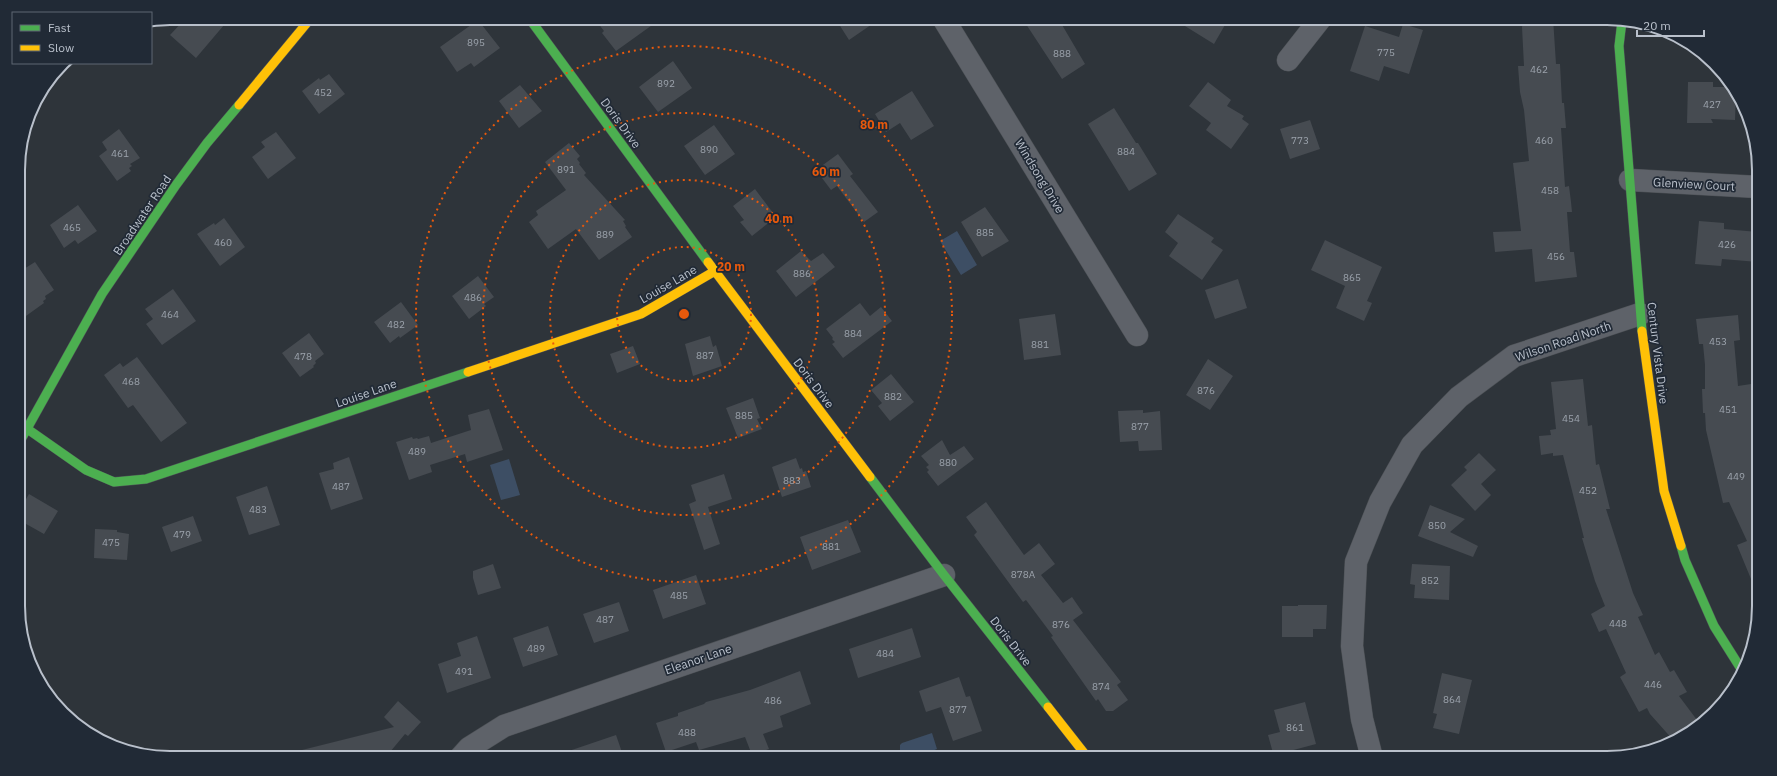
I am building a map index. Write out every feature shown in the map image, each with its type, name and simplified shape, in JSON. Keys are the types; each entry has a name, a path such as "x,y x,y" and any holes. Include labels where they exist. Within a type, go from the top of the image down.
{"street":[{"name":"Broadwater Road","path":"26,428 102,294 176,185 208,143 305,25"},
{"name":"Doris Drive","path":"534,25 715,271 944,575 1082,751"},
{"name":"Windsong Drive","path":"947,25 1137,335"},
{"path":"1288,60 1316,25"},
{"name":"Century Vista Drive","path":"1621,26 1619,46 1640,314 1664,491 1685,560 1714,626 1739,666"},
{"name":"Glenview Court","path":"1630,180 1752,187"},
{"name":"Louise Lane","path":"26,428 86,470 114,482 146,479 641,314 715,271"},
{"name":"Wilson Road North","path":"1370,751 1362,720 1352,646 1356,562 1380,502 1412,445 1459,397 1514,356 1640,314"},
{"name":"Eleanor Lane","path":"466,751 468,748 504,726 944,575"}],"water":[{"path":"957,231 977,265 961,275 940,241"},
{"path":"509,459 520,495 501,500 490,465"},
{"path":"932,733 937,749 932,751 900,751 900,745"}],"building":[{"path":"179,25 224,25 196,58 170,35"},
{"path":"471,25 482,25 500,48 474,67 471,63 457,72 440,47"},
{"path":"599,25 652,25 616,51 602,33 604,31"},
{"path":"839,25 871,25 849,40"},
{"path":"1027,25 1062,25 1085,64 1062,79"},
{"path":"1183,25 1225,25 1214,44"},
{"path":"1403,25 1423,30 1409,74 1384,66 1379,81 1350,71 1365,26 1399,37"},
{"path":"1522,25 1553,25 1556,64 1560,64 1562,103 1564,103 1566,128 1561,128 1565,187 1569,186 1572,212 1567,212 1570,252 1574,252 1577,277 1535,282 1532,249 1495,252 1493,232 1521,231 1513,163 1529,161 1518,66 1524,66"},
{"path":"673,61 692,88 658,112 639,87"},
{"path":"329,74 345,94 319,114 302,91 319,78 320,80"},
{"path":"1208,82 1231,100 1227,106 1244,116 1242,119 1249,124 1231,149 1206,130 1211,123 1189,106"},
{"path":"1688,82 1713,82 1713,87 1726,87 1736,103 1735,120 1711,119 1713,123 1687,123"},
{"path":"520,85 542,111 519,128 499,101"},
{"path":"912,91 934,126 911,140 900,123 886,132 875,114"},
{"path":"1114,108 1157,174 1129,191 1088,124"},
{"path":"1310,120 1320,149 1290,159 1280,129"},
{"path":"714,125 735,154 705,175 684,146"},
{"path":"119,129 140,158 130,164 132,166 129,168 131,171 117,181 99,156 107,150 102,142"},
{"path":"276,132 296,158 268,179 252,157 265,147 261,142"},
{"path":"569,143 580,156 577,159 586,173 584,175 625,220 623,221 626,226 625,227 632,237 599,260 576,229 548,249 529,222 538,215 536,211 566,190 545,162"},
{"path":"838,154 853,174 850,176 878,212 864,222 837,186 831,190 816,170"},
{"path":"755,189 776,217 752,236 740,222 744,220 733,206"},
{"path":"78,205 97,231 78,244 75,240 64,248 50,225"},
{"path":"985,207 1009,241 982,257 961,222"},
{"path":"1178,214 1214,238 1211,242 1223,250 1202,280 1169,256 1178,243 1165,232"},
{"path":"224,218 245,247 220,266 197,234 214,223 215,225"},
{"path":"1699,221 1724,223 1724,229 1752,231 1752,262 1722,259 1721,266 1695,264"},
{"path":"1325,240 1382,267 1367,301 1372,303 1364,321 1336,308 1345,286 1311,270"},
{"path":"801,251 811,261 823,253 835,267 796,297 776,271"},
{"path":"35,262 54,290 45,296 46,299 43,301 44,303 25,317 25,268"},
{"path":"478,276 494,297 484,304 486,306 469,319 452,296"},
{"path":"1238,279 1247,308 1215,319 1205,290"},
{"path":"173,289 196,321 162,345 146,324 153,319 145,309"},
{"path":"401,302 418,325 400,338 399,336 390,343 374,322"},
{"path":"860,303 870,316 881,307 892,321 843,358 832,344 835,342 826,329"},
{"path":"1055,314 1061,355 1024,360 1019,319"},
{"path":"1738,315 1740,340 1734,341 1738,386 1751,384 1752,402 1752,581 1737,545 1747,541 1729,502 1723,503 1706,430 1705,413 1703,413 1702,389 1705,389 1705,365 1703,344 1699,344 1696,319"},
{"path":"309,333 324,354 315,361 316,363 313,366 314,367 300,377 282,353"},
{"path":"710,336 713,347 716,345 722,366 693,376 685,344"},
{"path":"633,346 640,364 617,373 610,354"},
{"path":"137,357 187,423 161,442 133,405 128,408 104,375 120,363 123,367"},
{"path":"1208,359 1233,376 1210,410 1186,395"},
{"path":"891,374 914,402 890,421 878,406 882,403 871,390"},
{"path":"1583,379 1588,426 1592,425 1596,465 1599,464 1610,509 1606,509 1633,593 1643,615 1638,617 1655,655 1659,652 1670,672 1674,670 1687,692 1679,696 1697,720 1670,736 1650,714 1647,708 1639,712 1620,677 1626,673 1606,629 1599,632 1591,614 1605,606 1595,581 1582,538 1584,538 1563,455 1553,456 1553,453 1541,455 1539,436 1551,435 1550,430 1556,429 1551,382"},
{"path":"753,398 760,418 757,419 762,429 738,438 726,408"},
{"path":"489,409 503,450 467,462 465,454 430,465 432,472 409,480 396,442 412,437 413,439 418,439 429,436 431,443 471,430 468,415"},
{"path":"1143,410 1143,413 1160,411 1162,450 1139,451 1138,441 1120,442 1118,411"},
{"path":"942,440 950,455 964,446 974,459 938,486 927,472 929,470 926,467 929,465 921,456"},
{"path":"1479,453 1496,470 1481,484 1491,495 1475,511 1451,485 1467,470 1464,467"},
{"path":"349,457 363,499 331,510 319,473 334,469 333,463"},
{"path":"796,458 800,469 802,468 803,472 806,471 811,487 782,497 772,467"},
{"path":"724,474 732,499 708,507 720,544 704,550 689,504 696,501 691,485"},
{"path":"267,486 280,525 249,535 236,497"},
{"path":"29,494 58,511 44,534 25,523 25,501"},
{"path":"986,502 1024,555 1039,543 1055,564 1041,575 1063,603 1072,597 1083,613 1073,620 1121,682 1117,685 1128,700 1113,711 1106,711 1098,699 1096,701 1051,637 1053,636 1026,600 1023,602 974,535 977,532 966,517"},
{"path":"1430,505 1465,519 1450,532 1478,546 1473,557 1418,536"},
{"path":"193,516 202,541 171,552 162,527"},
{"path":"848,520 861,552 812,570 800,537"},
{"path":"95,529 117,530 117,532 129,534 127,560 94,558"},
{"path":"493,564 501,588 478,595 473,578 473,571"},
{"path":"1412,564 1450,566 1449,600 1414,598 1415,585 1410,584"},
{"path":"696,575 706,604 663,619 653,590"},
{"path":"619,602 629,631 594,643 583,614"},
{"path":"1327,605 1326,629 1313,629 1313,637 1282,637 1282,606"},
{"path":"548,626 558,655 523,667 513,638"},
{"path":"912,628 921,657 858,678 849,649"},
{"path":"477,636 491,678 447,693 438,664 461,656 457,643"},
{"path":"800,671 811,704 780,716 783,727 763,734 769,749 763,751 750,751 745,737 699,750 696,742 666,751 656,723 678,716 678,713 706,702 750,690"},
{"path":"1442,673 1472,680 1459,734 1433,728 1437,714 1433,713"},
{"path":"959,677 966,697 970,696 982,731 953,741 941,707 926,712 919,691"},
{"path":"398,701 421,722 408,736 405,734 391,751 298,751 394,727 384,717"},
{"path":"1305,702 1316,744 1290,751 1272,751 1268,735 1280,732 1274,710"},
{"path":"616,735 622,751 569,751"}],"traffic: fast":[{"path":"534,25 708,262"},
{"path":"1621,26 1619,46 1642,331"},
{"path":"25,432 102,294 176,185 207,143 239,105"},
{"path":"26,428 86,470 114,482 146,479 468,372"},
{"path":"870,477 944,575 1048,707"},
{"path":"1681,546 1685,560 1714,626 1739,666"}],"traffic: slow":[{"path":"239,105 305,25"},
{"path":"708,262 870,477"},
{"path":"468,372 641,314 715,271"},
{"path":"1642,331 1664,491 1681,546"},
{"path":"1048,707 1083,751"}]}
